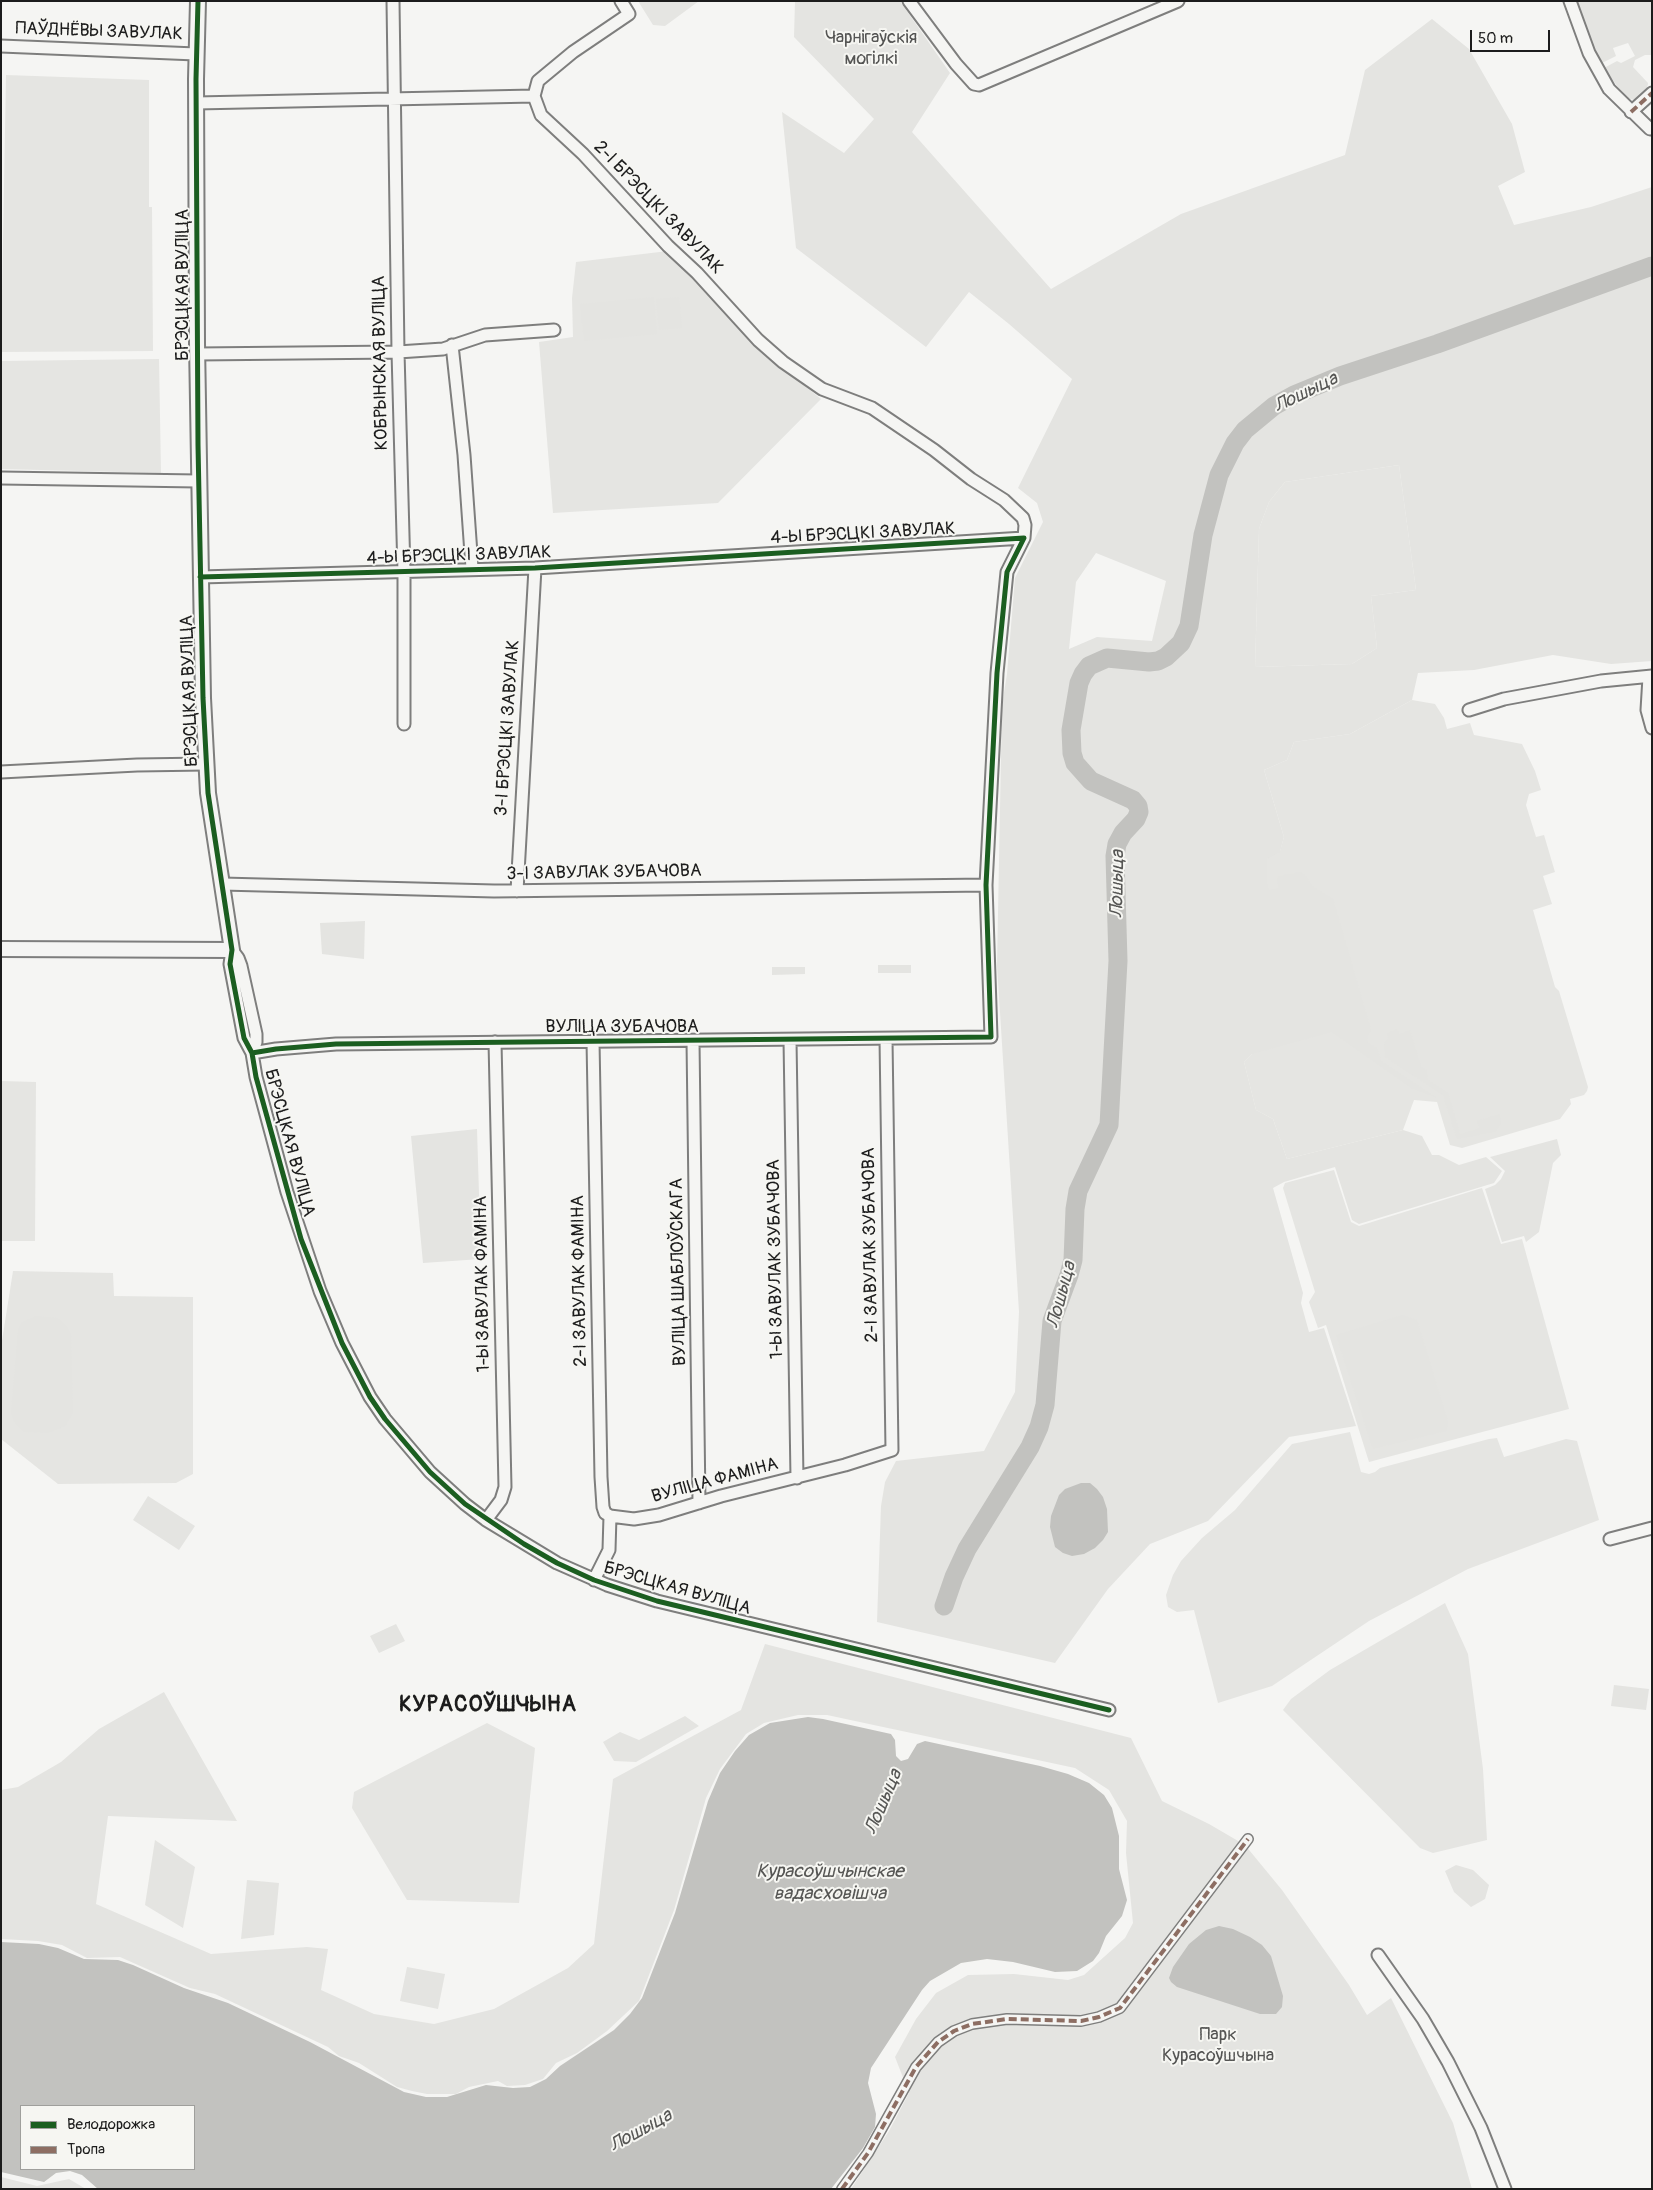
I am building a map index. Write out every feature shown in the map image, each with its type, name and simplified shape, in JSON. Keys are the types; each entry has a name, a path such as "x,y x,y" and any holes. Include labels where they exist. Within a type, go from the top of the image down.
{"street":[{"name":"БРЭСЦКАЯ ВУЛІЦА","path":"198,1 196,54 198,482 206,764 232,950 242,966 256,1034 256,1042 252,1053 256,1077 301,1239 342,1343 370,1397 385,1419 430,1472 465,1504 486,1520 557,1563 594,1580 657,1601 1110,1710"},
{"name":"КОБРЫНСКАЯ ВУЛІЦА","path":"393,1 398,352 404,572 404,724"},
{"path":"908,1 956,64 974,84 979,85 1178,1"},
{"path":"1570,1 1593,60 1609,88 1650,129"},
{"path":"196,103 534,96 538,81 573,52 629,14 623,4"},
{"name":"ПАЎДНЁВЫ ЗАВУЛАК","path":"1,46 196,54"},
{"path":"1631,112 1652,93"},
{"name":"2-І БРЭСЦКІ ЗАВУЛАК","path":"534,96 540,115 583,154 668,246 697,272 758,340 783,362 822,389 872,408 934,450 970,479 1004,500 1023,518 1025,525 1024,538"},
{"path":"197,354 398,352 443,348 485,335 554,330"},
{"path":"452,345 464,455 472,568"},
{"path":"1,478 198,482"},
{"path":"986,885 997,673 1007,572 1024,538"},
{"name":"4-Ы БРЭСЦКІ ЗАВУЛАК","path":"200,577 404,572 472,568 535,568 1024,538"},
{"name":"3-І БРЭСЦКІ ЗАВУЛАК","path":"517,891 535,568"},
{"path":"1469,710 1504,699 1601,681 1651,676 1647,710 1652,728"},
{"path":"1,772 137,765 206,764"},
{"name":"3-І ЗАВУЛАК ЗУБАЧОВА","path":"222,884 517,891 986,885"},
{"name":"ВУЛІЦА ЗУБАЧОВА","path":"252,1053 336,1044 992,1037 986,885"},
{"path":"1,949 232,950"},
{"name":"2-І ЗАВУЛАК ЗУБАЧОВА","path":"886,1039 892,1450"},
{"name":"1-Ы ЗАВУЛАК ЗУБАЧОВА","path":"790,1040 797,1478"},
{"name":"ВУЛІЦА ШАБЛОЎСКАГА","path":"693,1041 699,1503"},
{"name":"1-Ы ЗАВУЛАК ФАМІНА","path":"486,1520 501,1500 505,1487 495,1042"},
{"name":"2-І ЗАВУЛАК ФАМІНА","path":"593,1042 601,1477 603,1508 610,1516"},
{"name":"ВУЛІЦА ФАМІНА","path":"610,1516 642,1517 797,1478 892,1450"},
{"path":"594,1580 610,1550 610,1516"},
{"path":"1610,1539 1652,1528"},
{"path":"842,2189 868,2153 916,2067 938,2042 954,2031 972,2024 1007,2019 1081,2021 1098,2017 1120,2008 1248,1839"},
{"path":"1378,1956 1423,2019 1448,2062 1481,2128 1505,2189"}],"shaded area":[{"path":"638,1 699,1 665,26 653,25"},
{"path":"6,75 149,80 149,207 152,207 153,351 1,352"},
{"path":"668,251 725,311 753,344 821,399 718,503 553,513 539,342 573,337 572,298 576,262"},
{"path":"159,359 161,473 1,469 1,361"},
{"path":"1399,465 1416,590 1371,596 1377,648 1352,664 1255,667 1259,529 1269,502 1285,482"},
{"path":"1412,700 1435,704 1444,718 1447,729 1470,723 1474,735 1522,744 1535,771 1541,790 1529,794 1526,805 1536,837 1544,835 1555,872 1543,876 1552,904 1533,910 1555,987 1559,991 1588,1087 1587,1091 1584,1095 1570,1099 1571,1104 1560,1119 1462,1148 1450,1145 1437,1102 1414,1100 1403,1130 1287,1159 1273,1119 1256,1110 1244,1062 1252,1054 1232,878 1280,851 1284,837 1264,770 1287,760 1294,742 1350,734"},
{"path":"1,1081 36,1082 35,1241 1,1241"},
{"path":"1334,1170 1351,1222 1359,1226 1482,1188 1501,1244 1522,1239 1569,1409 1369,1462 1326,1325 1318,1328 1309,1302 1315,1292 1283,1188 1285,1183"},
{"path":"13,1271 113,1273 114,1296 193,1297 193,1474 176,1483 58,1484 1,1439 1,1347"},
{"path":"1350,1432 1361,1472 1369,1474 1380,1468 1489,1439 1497,1438 1504,1457 1566,1439 1577,1441 1599,1520 1468,1569 1369,1621 1272,1686 1218,1703 1194,1610 1177,1612 1168,1607 1166,1595 1173,1575 1181,1561 1202,1538 1235,1510 1292,1444"},
{"path":"1445,1603 1468,1654 1483,1769 1487,1840 1433,1853 1420,1848 1283,1710 1291,1699 1330,1670"},
{"path":"487,1723 535,1748 519,1903 407,1900 352,1808 354,1792"}],"green space":[{"name":"Чарнігаўскія могілкі","path":"795,1 900,1 950,73 912,132 1051,289 1181,214 1345,155 1365,70 1432,19 1469,49 1512,124 1525,172 1498,186 1514,225 1591,207 1652,187 1652,661 1611,664 1553,655 1474,670 1418,673 1412,700 1350,734 1294,742 1287,760 1264,770 1284,837 1280,852 1267,859 1269,890 1279,888 1278,876 1300,872 1305,875 1312,886 1333,899 1371,1030 1367,1036 1368,1043 1377,1048 1381,1061 1437,1098 1413,1089 1332,1032 1252,1054 1244,1062 1256,1110 1273,1119 1287,1159 1403,1130 1422,1136 1432,1155 1439,1155 1459,1165 1486,1157 1502,1171 1494,1183 1359,1224 1352,1220 1335,1167 1284,1182 1273,1188 1303,1293 1301,1303 1309,1332 1324,1328 1356,1426 1289,1437 1208,1521 1150,1544 1108,1589 1055,1663 877,1622 881,1506 885,1482 896,1461 984,1451 1015,1392 1019,1312 997,965 1002,705 1007,674 1015,578 1043,522 1037,503 1018,488 1072,379 969,292 926,347 796,248 782,112 844,153 874,119 794,37","holes":["1399,465 1416,590 1371,596 1377,648 1352,664 1255,667 1259,529 1269,502 1285,482","1096,553 1166,581 1152,641 1097,637 1069,649 1076,582"]},
{"path":"1574,1 1652,1 1652,55 1645,55 1635,60 1633,67 1648,83 1647,90 1634,100 1625,97 1604,68 1617,61 1621,63 1635,56 1628,43 1613,48 1616,56 1602,63 1583,25"},
{"path":"654,297 657,334 584,341 580,304"},
{"path":"679,297 682,328 659,330 656,299"},
{"path":"365,921 364,959 322,954 320,923"},
{"path":"878,965 911,965 911,973 878,973"},
{"path":"772,967 805,967 805,974 772,975"},
{"path":"1397,1029 1399,1034 1410,1030 1421,1067 1427,1070 1428,1080 1448,1093 1460,1134 1480,1128 1477,1121 1499,1114 1501,1123 1495,1132 1457,1139 1443,1095 1385,1057 1384,1044 1388,1039 1387,1033"},
{"path":"477,1129 481,1259 423,1263 411,1136"},
{"path":"1557,1139 1561,1155 1553,1163 1539,1232 1526,1242 1524,1236 1502,1242 1485,1189 1495,1185 1505,1171 1490,1157"},
{"path":"1402,1315 1417,1320 1448,1422 1446,1431 1373,1449 1336,1335"},
{"path":"36,1316 57,1318 67,1327 71,1335 73,1412 65,1426 49,1433 25,1432 14,1422 11,1413 18,1330 22,1322"},
{"path":"148,1496 195,1526 179,1550 133,1520"},
{"path":"396,1624 405,1641 379,1653 370,1636"},
{"name":"Парк Курасоўшчына","path":"765,1644 1131,1738 1162,1801 1209,1824 1245,1845 1282,1890 1349,1985 1367,2015 1391,1998 1453,2123 1472,2189 851,2189 889,2131 909,2093 895,2057 916,2019 936,1993 968,1975 1014,1974 1068,1980 1084,1975 1125,1938 1133,1923 1126,1853 1127,1821 1109,1790 1075,1768 827,1715 798,1715 764,1723 746,1734 720,1769 706,1798 674,1910 639,2001 607,2031 577,2053 556,2063 543,2079 525,2085 507,2086 498,2081 469,2087 456,2094 427,2094 397,2087 359,2063 339,2056 328,2047 215,1994 190,1988 120,1957 87,1958 62,1945 38,1941 1,1939 1,1790 18,1787 61,1762 99,1729 164,1692 237,1821 108,1816 96,1904 211,1954 307,1947 328,1949 321,1990 374,2014 434,2024 494,2009 568,1968 594,1944 613,1779 741,1710"},
{"path":"1614,1685 1649,1689 1646,1710 1611,1706"},
{"path":"685,1716 699,1726 636,1762 614,1761 603,1742 620,1732 639,1740"},
{"path":"155,1840 195,1867 183,1928 145,1905"},
{"path":"1456,1865 1473,1870 1489,1885 1485,1899 1471,1907 1454,1892 1445,1871"},
{"path":"247,1880 279,1883 274,1935 241,1939"},
{"path":"407,1967 445,1974 438,2009 400,2001"},
{"path":"1,2177 37,2186 69,2179 86,2189 1,2189"}],"water":[{"path":"1081,1483 1090,1483 1103,1497 1107,1509 1108,1532 1095,1548 1084,1554 1072,1556 1063,1553 1055,1547 1050,1527 1051,1516 1059,1495 1065,1489"},
{"name":"Курасоўшчынскае вадасховішча","path":"808,1717 891,1734 895,1740 896,1756 901,1761 908,1759 917,1744 925,1741 1040,1766 1068,1774 1089,1783 1104,1795 1112,1808 1119,1836 1119,1869 1127,1900 1122,1916 1106,1936 1099,1953 1093,1961 1077,1971 1055,1972 1013,1962 987,1959 961,1963 930,1981 922,1990 871,2068 868,2083 876,2114 875,2127 863,2148 831,2189 98,2189 82,2175 70,2171 56,2173 44,2182 1,2172 1,1942 39,1944 58,1948 84,1959 118,1960 133,1965 184,1988 228,2003 310,2042 404,2092 426,2097 447,2097 486,2085 513,2088 530,2087 546,2079 560,2066 614,2030 630,2014 642,1998 675,1913 708,1801 720,1773 749,1735 770,1723"},
{"path":"1219,1926 1233,1929 1250,1937 1262,1945 1271,1956 1283,1996 1282,2007 1276,2014 1260,2014 1177,1987 1171,1982 1169,1978 1173,1967 1189,1944 1206,1930"}],"waterway":[{"name":"Лошыца","path":"944,1606 954,1577 967,1549 1030,1447 1039,1427 1045,1405 1052,1321 1073,1260 1075,1209 1078,1191 1109,1125 1118,961 1115,856 1117,844 1139,812 1138,806 1133,800 1091,781 1075,763 1072,753 1071,730 1079,683 1083,674 1089,666 1107,658 1149,662 1158,661 1166,657 1181,643 1189,626 1203,535 1219,475 1235,443 1245,430 1274,406 1294,395 1340,376 1437,344 1652,266"}],"marked path":[{"path":"1631,112 1652,93"},
{"path":"842,2189 868,2153 916,2067 938,2042 954,2031 972,2024 1007,2019 1081,2021 1099,2017 1120,2008 1248,1839"}],"cycle path":[{"path":"198,1 196,79 198,445 203,698 208,793 232,950 230,964 244,1038 252,1053 256,1077 301,1239 342,1343 370,1397 385,1419 430,1472 465,1504 524,1544 557,1563 594,1580 657,1601 1109,1710"},
{"path":"200,577 535,568 1024,538 1007,572 997,673 986,885 991,1037 336,1044 252,1053"}],"district":[{"name":"КУРАСОЎШЧЫНА","path":"488,1705"}]}
